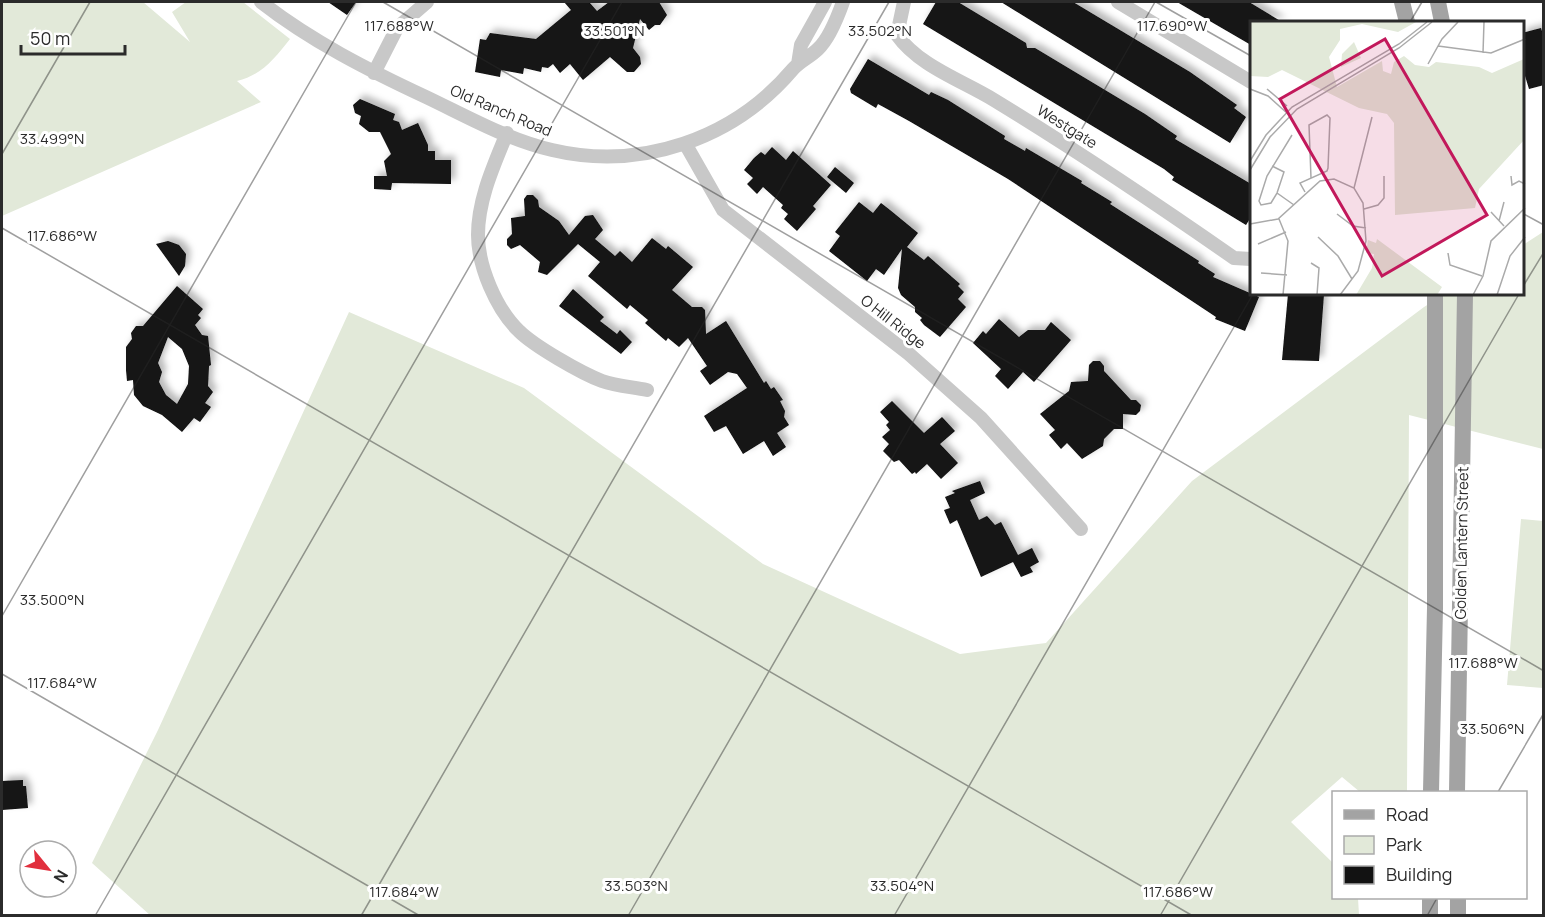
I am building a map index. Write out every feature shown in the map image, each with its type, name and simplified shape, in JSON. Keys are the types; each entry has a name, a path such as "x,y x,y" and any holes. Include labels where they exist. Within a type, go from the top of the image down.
{"main road":[{"path":"1402,2 1407,21"},
{"path":"1438,2 1442,21"},
{"name":"Golden Lantern Street","path":"1431,791 1435,608 1435,296"},
{"name":"Golden Lantern Street","path":"1457,791 1465,296"},
{"path":"1430,899 1430,915"},
{"path":"1458,899 1458,915"}],"street":[{"name":"Old Ranch Road","path":"261,2 287,22 374,73 507,133 550,149 595,158 632,156 686,145 727,125 773,93 798,64 819,48 843,2"},
{"path":"374,73 397,28 427,2"},
{"name":"Old Ranch Road","path":"798,64 801,45 825,2"},
{"name":"Westgate","path":"904,2 897,35 909,52 993,100 1136,190 1234,258 1250,259"},
{"path":"1118,2 1250,81"},
{"path":"507,133 480,211 478,236 482,260 500,304 519,331 563,360 602,381 647,390"},
{"name":"O Hill Ridge","path":"686,145 723,210 909,354 981,418 1081,530"}],"green space":[{"path":"2,2 143,2 190,42 172,12 186,2 243,2 290,39 261,70 237,81 261,102 2,216"},
{"path":"1543,232 1543,449 1409,415 1407,791 1359,791 1342,777 1291,822 1332,862 1332,899 1358,899 1359,915 151,916 92,863 158,730 349,312 524,388 763,564 960,654 1046,643 1192,481 1424,307 1442,296 1524,296 1524,244"},
{"path":"1521,519 1543,521 1543,688 1507,685"}],"building":[{"path":"328,2 356,2 347,15"},
{"path":"564,2 589,2 597,11 609,2 659,2 667,15 660,25 655,25 649,30 640,19 633,48 640,57 641,64 634,72 627,72 610,57 583,80 570,64 560,73 553,64 548,68 542,67 541,72 524,68 523,74 501,70 500,77 475,72 480,39 486,40 490,33 536,39 571,10"},
{"path":"936,2 958,2 1026,43 1027,48 1035,48 1145,114 1177,136 1175,139 1250,183 1250,219 1246,225 1172,180 1174,177 1164,169 923,24"},
{"path":"1001,2 1073,2 1190,72 1237,105 1234,108 1246,117 1230,143"},
{"path":"1177,2 1249,2 1280,21 1250,21 1250,44"},
{"path":"1541,28 1544,38 1544,85 1529,89 1524,73 1524,32"},
{"path":"868,59 929,95 931,92 948,100 1005,136 1004,139 1025,151 1026,148 1082,181 1081,183 1112,202 1110,204 1199,261 1198,263 1215,274 1213,277 1250,293 1250,296 1259,297 1245,331 1215,319 1216,317 1008,179 878,104 876,108 851,93 850,89"},
{"path":"360,99 395,114 393,120 399,122 402,130 418,123 428,145 428,151 435,151 435,160 451,160 451,184 392,183 391,190 374,189 374,176 387,176 384,161 391,154 380,132 369,132 359,124 361,116 355,113 353,105"},
{"path":"772,147 786,160 793,151 831,185 813,206 816,209 797,231 784,219 788,214 781,208 783,205 763,187 757,194 747,184 753,178 744,170 761,152 765,155"},
{"path":"835,167 854,183 846,193 827,177"},
{"path":"527,195 533,195 538,200 539,207 559,221 569,235 585,216 593,215 603,230 595,239 615,256 620,251 632,262 652,238 666,249 668,246 693,267 672,290 692,307 702,307 705,310 706,334 726,321 764,383 766,381 771,389 774,387 783,400 780,401 785,411 784,417 789,425 777,433 786,447 773,456 764,441 743,454 726,426 714,432 704,416 747,388 737,374 728,372 710,385 700,371 707,366 688,338 679,347 668,338 666,341 645,323 648,320 630,305 627,309 588,276 600,262 578,244 547,275 538,272 540,262 520,245 511,249 507,245 507,239 512,234 511,218 525,216 524,199"},
{"path":"859,202 873,213 881,203 890,210 918,233 907,247 924,260 928,256 960,284 958,286 964,292 958,299 966,307 940,337 924,325 920,320 922,318 915,312 915,307 901,295 898,288 902,249 884,275 876,269 867,281 829,251 840,236 835,232"},
{"path":"168,241 179,245 186,254 185,266 179,276 156,244"},
{"path":"177,286 203,309 198,315 201,318 195,325 202,335 208,336 211,365 209,366 208,386 213,392 205,403 211,407 200,422 194,418 182,432 162,415 143,406 134,395 133,380 127,381 126,347 132,339 131,333 136,326 143,326","holes":["168,337 182,349 189,366 188,384 177,404 166,395 159,382 162,372 158,363"]},
{"path":"573,289 604,317 600,321 617,334 620,330 632,342 621,354 559,306"},
{"path":"1288,296 1324,296 1319,361 1282,360"},
{"path":"999,319 1019,337 1028,330 1045,330 1051,322 1071,340 1034,382 1023,372 1008,389 995,376 1001,369 973,343 983,331 986,334"},
{"path":"1093,361 1100,361 1104,366 1104,371 1131,400 1136,400 1141,405 1136,415 1123,414 1123,429 1114,429 1104,439 1103,446 1082,459 1067,443 1061,449 1049,435 1055,430 1040,414 1069,391 1071,382 1088,381 1089,365"},
{"path":"892,401 924,433 942,417 955,431 940,444 958,463 941,479 927,464 916,474 915,472 912,474 899,460 894,462 883,451 889,444 882,437 890,430 886,425 889,422 880,412"},
{"path":"980,481 985,493 970,500 979,520 987,516 995,525 1001,522 1018,555 1032,548 1039,562 1030,567 1033,572 1021,577 1013,562 981,577 957,520 950,524 944,510 950,508 945,497 955,493 952,491"},
{"path":"23,780 23,786 26,786 28,808 2,810 2,781"}]}
